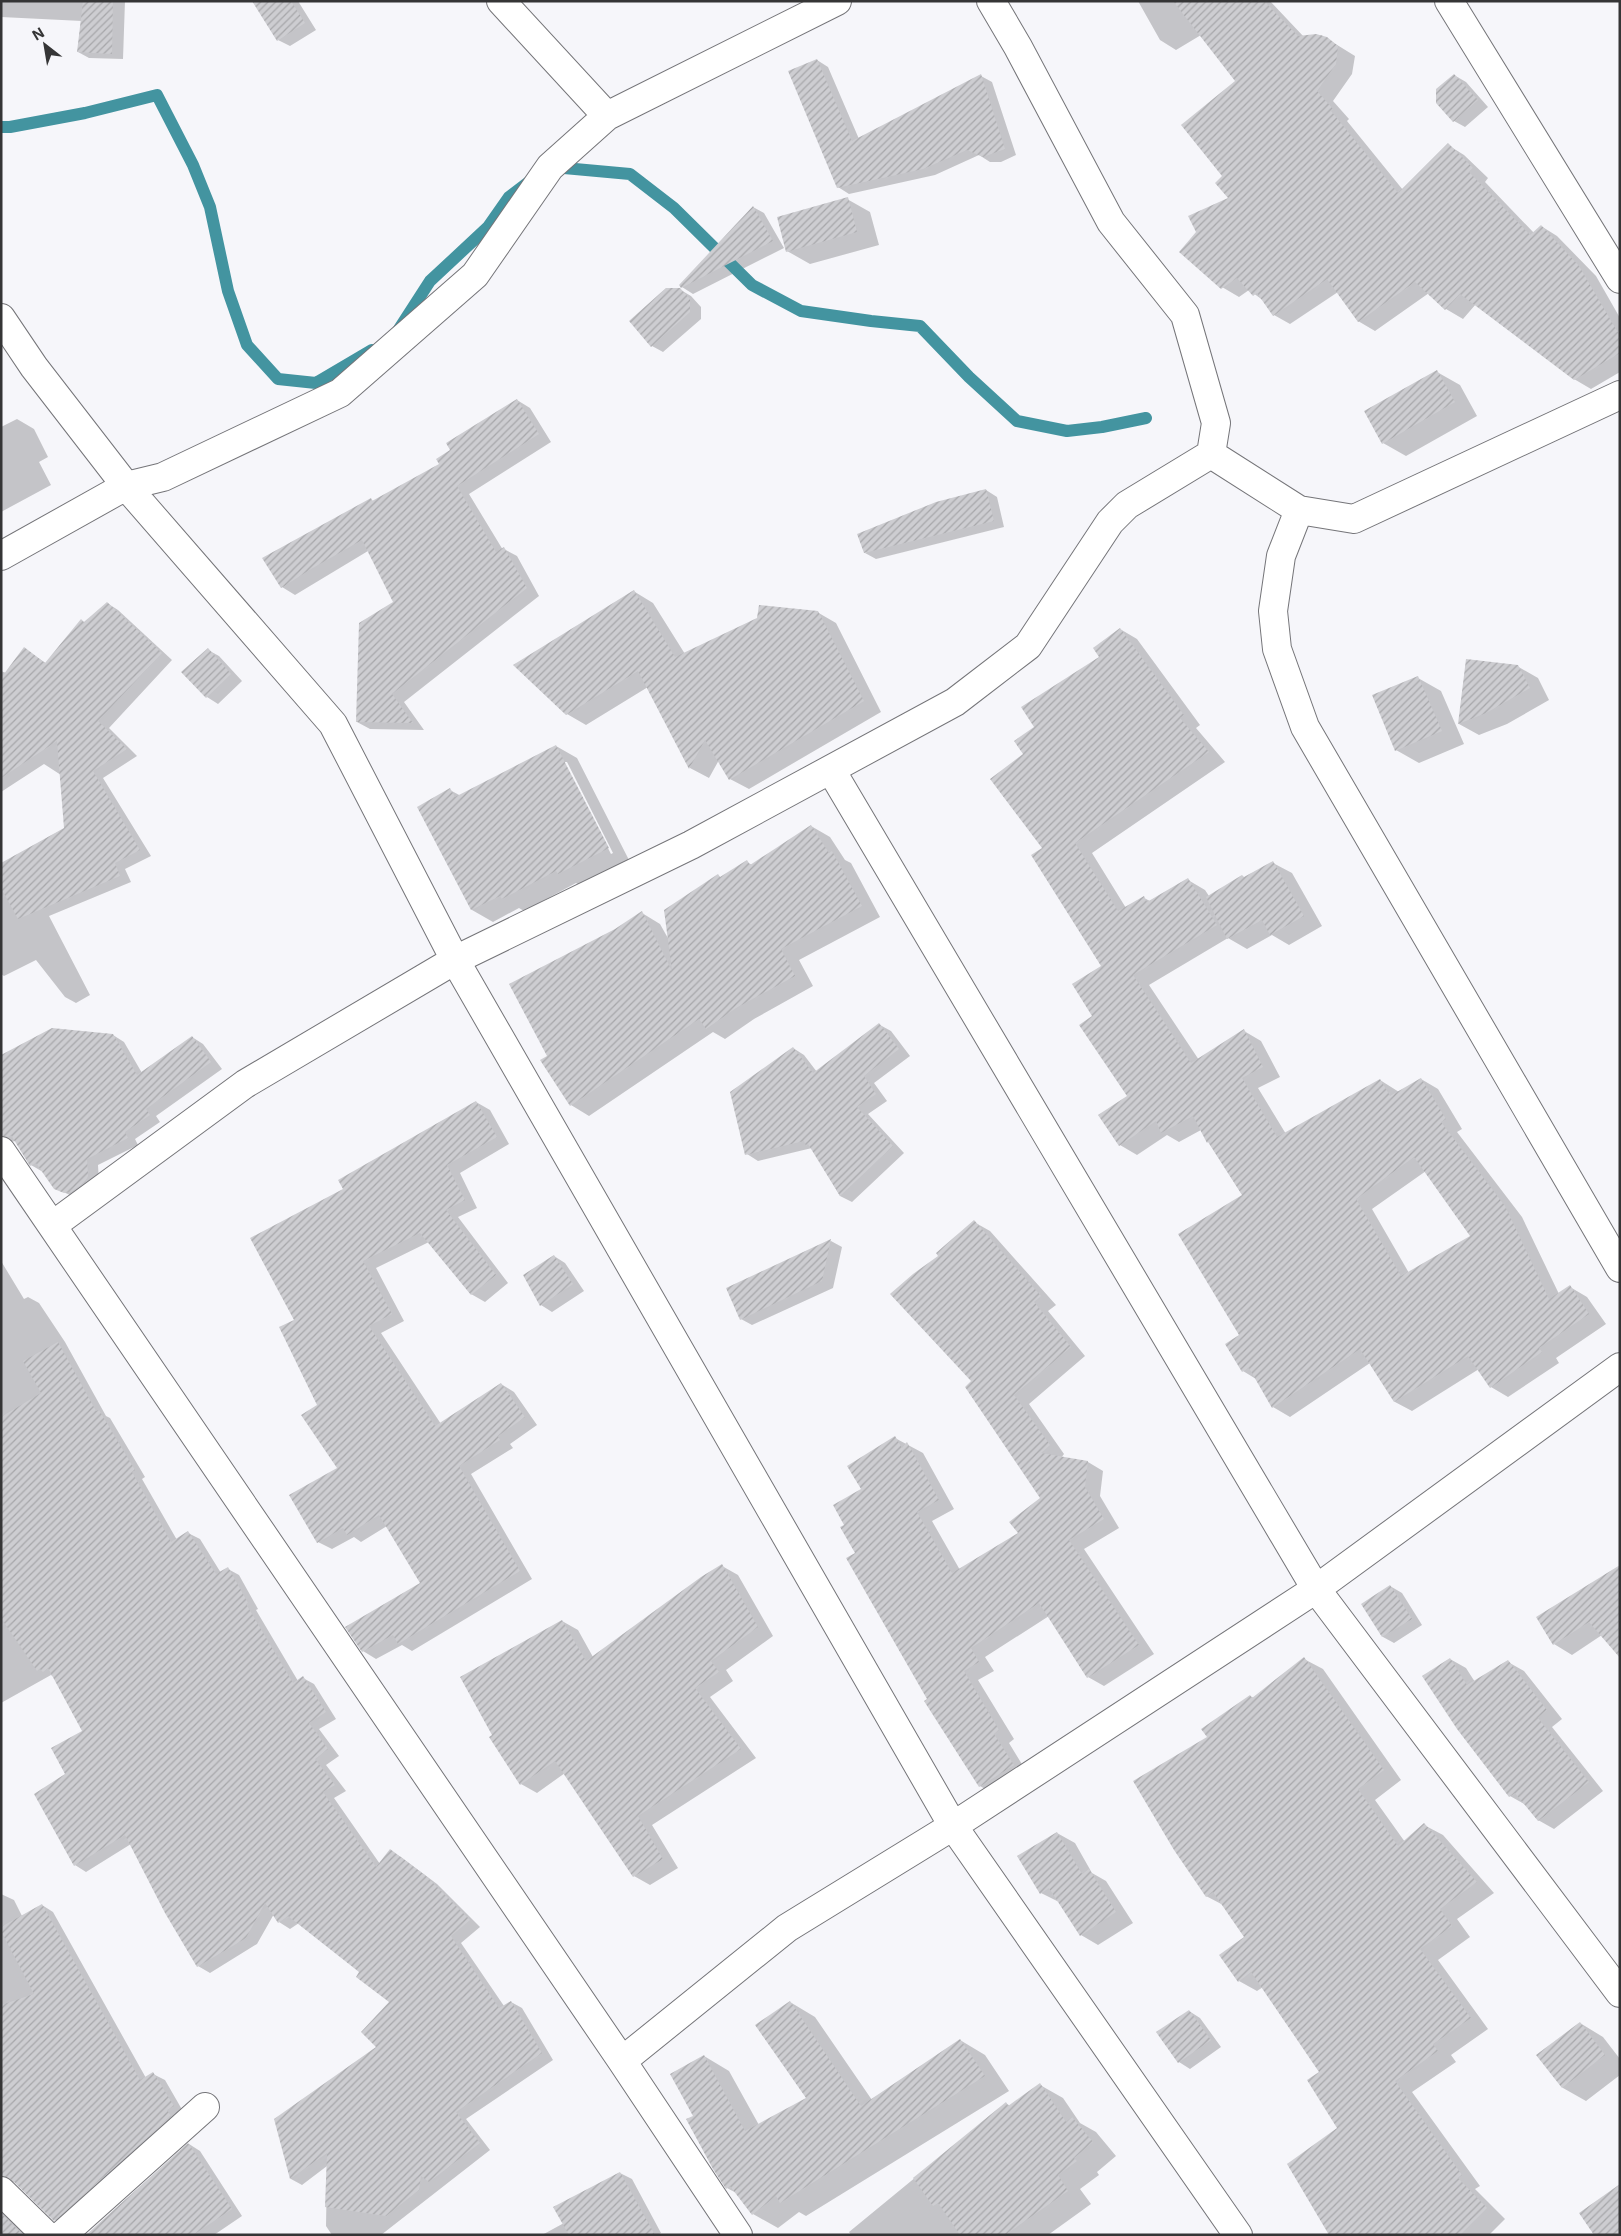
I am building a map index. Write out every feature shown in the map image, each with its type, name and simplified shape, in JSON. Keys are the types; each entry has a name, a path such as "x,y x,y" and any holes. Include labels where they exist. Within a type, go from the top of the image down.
{"street":[{"path":"501,1 607,116"},
{"path":"1,556 126,486 163,477 340,393 475,275 550,167 607,116 837,1"},
{"path":"54,1225 245,1084 455,960 691,844 956,702 1028,646 1110,522 1127,505 1211,454 1216,423 1185,315 1111,222 1018,47 990,1"},
{"path":"1449,1 1620,279"},
{"path":"1,318 34,367 126,486 333,724 455,960 953,1826 1238,2235"},
{"path":"1211,454 1300,510 1354,519 1620,395"},
{"path":"1300,510 1281,556 1273,611 1278,649 1305,727 1620,1268"},
{"path":"831,770 1316,1589 1620,1993"},
{"path":"1,1151 54,1225 622,2061 738,2235"},
{"path":"622,2061 788,1928 953,1826 1316,1589 1620,1367"},
{"path":"62,2235 205,2107"},
{"path":"1,2191 46,2235"}],"building":[{"path":"83,1 113,1 112,54 77,52"},
{"path":"252,1 291,1 305,23 277,41"},
{"path":"1173,1 1264,1 1298,36 1316,34 1327,37 1338,46 1336,64 1317,91 1398,193 1448,143 1473,168 1469,172 1530,235 1541,225 1579,266 1620,336 1620,353 1574,380 1460,294 1445,310 1415,282 1358,322 1327,279 1273,316 1257,293 1253,296 1237,278 1221,289 1179,252 1196,232 1188,216 1228,198 1215,183 1222,176 1181,125 1235,81"},
{"path":"817,59 852,141 981,74 1005,149 983,157 967,150 923,169 837,188 788,71"},
{"path":"1454,74 1478,100 1453,122 1436,103 1436,89"},
{"path":"848,197 857,232 786,252 777,217"},
{"path":"753,206 773,241 681,288 679,285"},
{"path":"666,288 680,288 690,299 690,312 651,347 629,321"},
{"path":"1437,370 1455,402 1382,444 1364,411"},
{"path":"517,399 539,434 457,486 496,552 504,547 527,588 392,694 413,723 356,722 359,623 393,602 362,540 281,588 262,558 371,498 372,501 439,464 436,459 450,450 446,443"},
{"path":"986,489 994,521 864,553 857,534 936,502"},
{"path":"634,590 675,657 757,618 759,605 818,611 864,701 729,780 705,740 689,769 638,671 566,715 513,665"},
{"path":"107,602 162,653 98,721 127,749 93,771 140,850 115,863 120,876 18,919 1,888 1,863 64,828 57,741 1,778 1,678 24,647 45,663 81,619 84,622"},
{"path":"1120,628 1184,715 1180,718 1209,752 1075,843 1118,911 1144,896 1147,902 1188,878 1217,925 1133,975 1191,1063 1244,1029 1263,1067 1242,1078 1277,1137 1380,1079 1390,1096 1421,1078 1446,1119 1441,1122 1505,1206 1549,1299 1570,1285 1589,1314 1539,1348 1542,1352 1490,1388 1468,1356 1394,1402 1360,1349 1272,1408 1249,1368 1242,1372 1225,1344 1239,1335 1178,1234 1242,1195 1207,1143 1193,1116 1161,1133 1156,1121 1119,1146 1098,1115 1127,1096 1079,1025 1092,1016 1072,984 1101,966 1031,855 1042,848 990,779 1023,754 1014,741 1034,727 1021,707 1099,657 1093,648","holes":["1414,1157 1470,1236 1401,1276 1356,1199"]},
{"path":"208,648 231,674 206,698 181,672"},
{"path":"1466,659 1518,665 1530,688 1486,713 1458,724"},
{"path":"1418,676 1442,731 1395,751 1372,695"},
{"path":"556,745 609,848 558,874 556,871 502,899 500,896 471,910 417,807 450,788 455,797"},
{"path":"811,825 829,853 832,851 862,906 781,949 795,976 736,1008 706,1029 699,1019 570,1106 540,1060 547,1056 509,984 615,929 642,911 672,971 664,910 718,874 720,877 747,860 750,865"},
{"path":"1273,861 1304,916 1270,935 1262,920 1227,939 1206,897 1242,875 1244,877"},
{"path":"879,1023 899,1049 864,1076 876,1094 857,1107 893,1146 840,1196 808,1144 806,1146 804,1141 745,1155 730,1092 793,1047 813,1073"},
{"path":"52,1028 113,1034 137,1075 192,1036 211,1062 146,1109 150,1115 125,1132 128,1138 87,1159 88,1176 85,1182 71,1192 64,1193 54,1189 36,1163 30,1166 11,1135 8,1137 1,1136 1,1055"},
{"path":"476,1101 497,1137 447,1165 465,1200 446,1210 496,1275 471,1295 420,1233 363,1261 392,1314 369,1326 435,1426 501,1383 525,1417 498,1436 500,1440 459,1466 520,1571 398,1644 393,1635 362,1652 345,1627 420,1583 379,1515 347,1535 343,1528 317,1543 289,1495 337,1468 301,1415 317,1405 279,1327 294,1320 250,1238 343,1189 338,1180"},
{"path":"974,1220 1041,1296 1034,1302 1071,1347 1014,1395 1050,1445 1041,1453 1088,1461 1085,1487 1104,1519 1069,1540 1139,1645 1087,1678 1039,1603 971,1648 979,1662 964,1671 999,1730 994,1734 1014,1765 979,1787 924,1701 927,1699 846,1558 855,1553 840,1527 844,1525 833,1505 861,1489 847,1466 895,1436 902,1448 907,1442 939,1500 917,1512 952,1573 1018,1533 1009,1522 1040,1498 965,1387 971,1381 890,1294 938,1256 936,1253"},
{"path":"831,1239 822,1281 740,1320 726,1288"},
{"path":"554,1255 573,1284 540,1306 523,1275"},
{"path":"58,1342 96,1411 99,1410 135,1470 132,1472 171,1542 188,1531 216,1574 228,1567 248,1603 246,1604 293,1683 303,1676 326,1712 309,1723 328,1749 315,1759 335,1785 323,1792 376,1867 390,1849 426,1876 470,1920 451,1936 499,2008 511,2001 542,2053 456,2112 480,2143 429,2182 421,2176 419,2190 386,2216 325,2207 327,2153 290,2179 274,2119 376,2047 361,2032 389,2002 356,1977 359,1972 288,1916 278,1923 265,1903 246,1938 197,1967 165,1913 125,1835 74,1866 34,1794 65,1774 51,1748 82,1731 48,1668 43,1672 40,1669 37,1671 1,1618 1,1417 41,1393 23,1361"},
{"path":"722,1564 758,1627 711,1661 719,1672 695,1688 741,1749 638,1816 663,1859 633,1877 555,1761 520,1785 489,1737 492,1735 460,1677 562,1620 586,1661 701,1577"},
{"path":"1620,1565 1620,1658 1589,1622 1553,1645 1536,1617"},
{"path":"1390,1585 1412,1619 1382,1637 1361,1604"},
{"path":"1304,1657 1384,1770 1358,1789 1398,1846 1424,1823 1477,1882 1440,1909 1452,1926 1420,1949 1471,2018 1433,2044 1438,2051 1395,2081 1462,2175 1458,2178 1487,2208 1460,2235 1329,2235 1287,2164 1337,2128 1307,2080 1319,2072 1251,1972 1238,1982 1219,1955 1244,1937 1213,1892 1206,1897 1174,1850 1133,1781 1207,1737 1201,1729 1250,1695 1252,1698"},
{"path":"1450,1658 1467,1685 1508,1660 1547,1710 1538,1718 1589,1782 1538,1821 1515,1793 1509,1797 1457,1729 1422,1676"},
{"path":"1057,1832 1082,1874 1089,1869 1116,1912 1080,1936 1049,1888 1040,1894 1017,1856"},
{"path":"42,1904 140,2080 153,2072 174,2106 167,2110 171,2116 54,2221 12,2180 1,2176 1,2005 34,1994 1,1931 1,1927"},
{"path":"790,2001 861,2106 960,2039 985,2076 780,2203 776,2196 752,2215 730,2186 726,2189 713,2169 686,2119 693,2116 670,2074 704,2055 745,2131 806,2098 755,2025"},
{"path":"1189,2010 1211,2040 1178,2063 1156,2032"},
{"path":"1580,2022 1605,2055 1562,2088 1536,2055"},
{"path":"1040,2083 1066,2122 1072,2117 1093,2142 1074,2158 1077,2161 1058,2175 1068,2191 1005,2235 960,2235 938,2203 933,2206 913,2178 1006,2102 1008,2106"},
{"path":"188,2143 232,2209 193,2235 86,2235"},
{"path":"620,2172 655,2235 569,2235 553,2207"},
{"path":"1620,2184 1620,2235 1594,2235 1579,2213"},
{"path":"1,2213 23,2235 1,2235"}],"waterway":[{"path":"1,127 85,113 157,95 193,165 210,207 228,291 247,345 278,379 316,383 372,350"},
{"path":"553,167 630,174 674,208 752,285 801,311 920,326 969,377 1017,421 1067,431 1102,427 1146,418"},
{"path":"399,329 430,281 488,227 509,197 530,181"}]}
